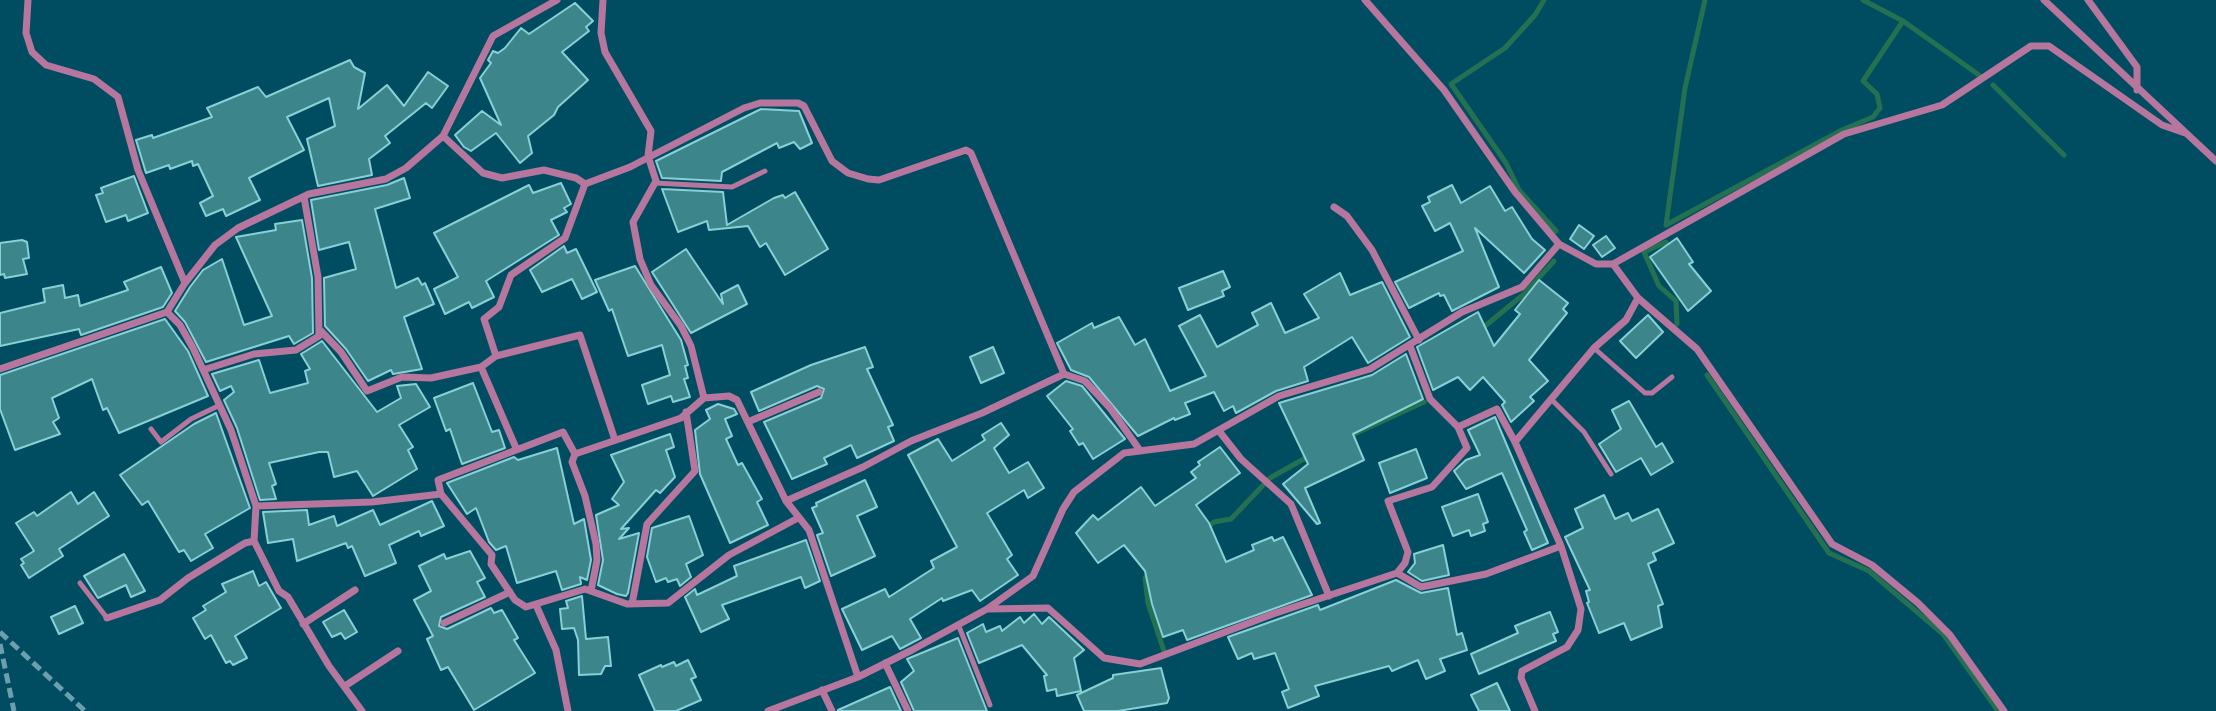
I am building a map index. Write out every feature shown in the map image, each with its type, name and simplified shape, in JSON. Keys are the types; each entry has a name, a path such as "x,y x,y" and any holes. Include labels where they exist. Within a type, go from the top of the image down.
{"street":[{"path":"27,0 26,33 32,52 46,65 94,79 118,97 138,170 185,283"},
{"path":"0,369 167,312 185,283 215,245 230,233 304,197 396,174 443,136 493,36 557,0"},
{"path":"603,0 601,33 605,52 650,131 648,156 655,183 633,222 637,250 650,285 681,326 691,346 704,398"},
{"path":"1364,0 1444,90 1515,192 1559,244 1597,264 1613,264 1626,254 1844,134 1942,104 2037,45 2049,46 2162,125 2185,133"},
{"path":"2044,0 2137,90 2216,161"},
{"path":"2088,0 2137,67 2137,90"},
{"path":"496,356 484,319 499,307 511,275 565,238 585,184 630,167 760,103 798,103 804,106 832,161 848,173 868,179 879,180 966,150 971,153 1064,374"},
{"path":"443,136 483,173 502,178 544,170 576,178 585,184"},
{"path":"203,370 254,354 296,350 311,343 320,331 318,277 304,197"},
{"path":"1334,207 1347,216 1372,250 1419,340"},
{"path":"768,711 858,677 987,609 1033,576 1074,492 1124,453 1195,444 1279,396 1370,369 1475,305 1522,287 1559,244"},
{"path":"1613,264 1638,298 1697,349 1832,544 1872,565 1918,603 1950,635 2004,711"},
{"path":"1515,442 1594,348 1626,320 1638,298"},
{"path":"167,312 180,325 238,447 256,506 254,541 279,590 288,597 329,667 362,711"},
{"path":"320,331 341,352 367,391 402,377 431,378 481,367 496,356 580,335 615,440"},
{"path":"987,609 1006,611 1048,608 1104,658 1140,664 1273,614 1397,573 1408,552 1388,500 1432,487 1467,448 1458,428 1430,399 1410,346"},
{"path":"481,367 516,448"},
{"path":"786,501 863,467 911,441 982,413 1064,374 1085,382 1110,408 1139,449"},
{"path":"750,421 819,392"},
{"path":"575,454 681,418 704,398 729,396 737,400 750,421 786,501 797,519 809,530 858,677"},
{"path":"1458,428 1497,409 1509,437 1515,442 1561,546 1579,597 1581,620 1567,647 1522,671 1521,678 1535,711"},
{"path":"632,604 647,524 695,471 686,412"},
{"path":"591,590 597,560 596,544 588,506 572,462 575,454 563,432 438,480 441,494 449,500 492,555 491,564 510,592 526,607 579,590 591,590 632,604 657,606 678,598 729,555 797,519"},
{"path":"1219,432 1241,459 1290,504 1329,596"},
{"path":"256,506 372,502 441,494"},
{"path":"107,618 160,600 188,578 245,543 254,541"},
{"path":"1397,573 1421,587 1486,574 1561,546"},
{"path":"303,624 355,590"},
{"path":"444,623 510,592"},
{"path":"536,605 556,650 568,711"},
{"path":"345,687 398,651"},
{"path":"885,663 908,711"},
{"path":"822,690 832,711"}],"lane":[{"path":"655,183 732,187 765,171"},
{"path":"1594,348 1645,393 1652,393 1672,377"},
{"path":"1551,399 1584,432 1611,474"},
{"path":"151,429 161,442 191,419 218,406"},
{"path":"80,583 107,618"},
{"path":"958,624 990,705"}],"building":[{"path":"575,3 593,21 586,27 589,31 562,52 588,80 558,107 554,115 528,136 532,153 520,163 496,133 471,151 464,147 455,135 482,111 501,125 480,78 491,63 488,60 493,51 498,53 505,48 521,28 529,34"},
{"path":"350,60 354,67 365,73 358,109 387,85 404,106 428,72 448,86 432,108 426,103 385,136 390,143 369,159 372,175 318,186 307,139 335,126 329,98 287,117 304,150 249,178 260,200 226,216 223,209 206,216 200,203 213,196 198,164 193,166 192,161 170,169 169,165 146,173 136,140 152,135 153,138 212,117 207,108 258,87 266,97"},
{"path":"761,109 799,111 812,143 800,149 794,142 779,148 777,143 722,172 721,181 662,178 656,161"},
{"path":"134,176 148,213 128,221 126,215 106,222 96,195 103,193 101,188"},
{"path":"404,178 410,198 375,209 396,288 418,278 422,285 425,283 434,304 404,317 422,369 393,374 391,370 368,381 346,349 325,326 324,278 356,269 349,242 319,250 311,200 387,185"},
{"path":"561,183 571,204 564,208 567,212 551,220 559,235 486,281 494,297 472,308 469,302 445,314 434,289 458,277 434,233 529,185 533,193"},
{"path":"1452,185 1461,203 1490,186 1505,211 1512,207 1532,239 1545,250 1524,273 1475,228 1499,287 1452,311 1444,295 1440,296 1439,293 1409,308 1395,282 1463,251 1450,223 1435,231 1422,206 1430,202 1428,197"},
{"path":"662,189 723,192 727,225 774,198 783,195 785,198 795,192 828,249 785,275 766,243 760,247 748,226 709,230 707,221 678,232"},
{"path":"302,220 312,278 313,333 294,344 289,336 206,362 185,322 175,311 190,287 203,270 222,259 244,325 272,316 236,237 276,230 275,224"},
{"path":"1579,225 1594,236 1584,249 1570,239"},
{"path":"1606,236 1615,248 1602,257 1593,245"},
{"path":"1677,238 1693,262 1689,264 1711,291 1688,311 1650,257"},
{"path":"22,240 27,242 29,258 23,259 27,274 5,278 4,274 0,275 0,243"},
{"path":"564,246 567,253 576,249 597,292 582,299 572,279 542,292 530,270"},
{"path":"686,249 723,304 721,294 738,285 747,304 691,333 652,272"},
{"path":"635,266 681,340 688,365 685,366 688,378 684,379 690,397 673,402 671,396 648,404 642,385 670,375 662,345 628,356 612,309 609,311 595,280"},
{"path":"161,267 172,293 163,307 81,335 79,329 0,346 0,313 45,302 43,289 63,285 65,298 78,295 80,306 128,290 124,282"},
{"path":"1223,271 1230,287 1222,291 1224,296 1188,310 1179,288"},
{"path":"1340,273 1350,295 1382,282 1410,337 1368,363 1352,337 1304,367 1308,381 1276,391 1236,413 1233,406 1224,411 1214,392 1185,403 1190,414 1175,420 1174,418 1138,436 1089,377 1071,370 1057,343 1092,323 1094,328 1119,317 1135,345 1145,339 1170,391 1206,376 1179,326 1200,315 1217,347 1258,325 1252,313 1271,303 1285,333 1319,318 1304,294"},
{"path":"1539,280 1568,303 1563,309 1567,313 1529,360 1548,381 1530,397 1534,401 1511,422 1502,405 1505,402 1483,377 1470,390 1458,377 1433,390 1417,347 1478,312 1494,346 1520,314 1515,310"},
{"path":"1648,315 1663,332 1636,358 1620,341"},
{"path":"165,319 188,351 208,396 119,433 107,408 103,410 92,379 52,398 59,418 53,422 60,434 15,450 0,409 0,375"},
{"path":"322,341 377,412 401,398 397,386 416,384 430,407 399,425 413,447 408,450 417,469 373,496 357,471 334,477 328,452 319,452 269,463 276,484 272,486 276,499 260,500 237,428 224,400 234,392 231,386 220,391 212,374 259,360 270,393 308,383 305,371 310,369 301,354"},
{"path":"865,347 873,367 867,369 893,425 888,427 894,441 857,458 851,445 824,458 827,464 792,479 764,422 821,398 824,389 817,386 759,411 751,392 811,365"},
{"path":"993,347 1004,373 981,383 970,357"},
{"path":"1406,354 1423,399 1353,434 1364,460 1305,488 1320,523 1317,524 1283,484 1308,464 1279,403 1372,375"},
{"path":"1066,381 1082,386 1125,439 1093,459 1083,443 1079,445 1070,431 1073,429 1047,396"},
{"path":"473,383 492,432 499,430 505,448 462,464 450,429 446,431 434,398"},
{"path":"1629,401 1656,447 1662,443 1673,462 1651,475 1641,458 1616,472 1599,444 1621,429 1612,410"},
{"path":"718,404 734,409 737,414 725,419 732,436 726,439 738,465 742,463 762,499 757,502 768,525 730,543 700,474 695,430 710,419 706,410"},
{"path":"216,413 250,508 205,534 213,548 191,561 184,550 179,552 148,501 142,505 120,475 194,424"},
{"path":"1495,417 1548,543 1532,550 1524,532 1527,530 1502,473 1466,489 1454,471 1466,460 1480,455 1468,430"},
{"path":"1001,423 1009,435 994,448 1009,473 1028,462 1044,488 1028,498 1024,490 987,513 1012,555 1007,559 1018,575 980,601 972,590 943,601 942,598 910,619 921,638 900,649 892,636 862,650 842,609 885,589 889,597 934,568 931,561 957,547 908,455 938,439 952,461 985,440 982,435"},
{"path":"670,434 674,447 666,450 675,477 660,493 656,490 621,529 629,528 619,539 639,533 628,593 626,596 617,594 598,585 603,560 596,515 619,505 612,499 624,482 611,455"},
{"path":"1220,447 1240,473 1196,505 1209,523 1226,562 1254,550 1252,545 1272,537 1274,541 1283,537 1312,595 1187,640 1183,630 1163,637 1145,571 1124,545 1098,563 1076,533 1093,515 1098,520 1141,487 1155,506 1196,478 1191,472 1200,465 1198,462"},
{"path":"557,448 574,524 584,519 591,560 587,580 580,577 581,584 562,590 556,571 517,583 506,546 496,550 489,542 476,508 467,514 447,483 514,457 518,460"},
{"path":"1416,449 1427,478 1390,493 1379,463"},
{"path":"865,480 877,507 857,516 875,556 831,576 817,535 823,533 812,508 817,506 816,503"},
{"path":"71,492 78,504 94,492 109,516 59,549 63,556 29,578 21,565 24,563 21,559 34,551 16,523 34,512 37,516"},
{"path":"1478,494 1488,522 1483,524 1485,531 1471,536 1469,530 1453,536 1442,507"},
{"path":"1604,495 1615,519 1628,513 1632,521 1658,509 1674,543 1653,553 1656,560 1648,564 1663,604 1658,606 1662,627 1631,640 1624,623 1599,633 1587,603 1586,591 1590,590 1565,537 1583,528 1575,509"},
{"path":"432,501 444,526 421,536 419,531 389,545 396,563 365,576 352,546 348,548 346,543 297,561 293,539 268,543 263,512 307,510 309,525 334,516 337,526 373,510 380,525"},
{"path":"689,516 703,555 686,564 691,577 680,586 677,579 668,582 666,578 656,582 647,557 652,528"},
{"path":"806,540 820,581 805,588 801,577 722,605 729,619 701,632 685,597 695,589 697,595 737,576 734,566"},
{"path":"1443,545 1449,575 1422,581 1408,572 1415,563 1414,554"},
{"path":"470,551 485,578 477,582 485,597 441,617 439,626 447,629 491,608 494,613 502,610 518,638 514,640 535,673 474,710 448,667 441,670 427,639 433,636 414,600 431,591 419,566 444,554 446,559"},
{"path":"124,554 145,591 131,597 126,585 98,598 84,576"},
{"path":"253,571 259,586 266,582 281,608 235,636 247,658 233,665 230,661 226,663 211,635 205,639 193,618 206,610 203,606 226,592 222,584"},
{"path":"1396,580 1421,593 1448,588 1457,635 1462,633 1467,650 1440,659 1445,671 1426,679 1418,660 1392,671 1389,666 1315,686 1319,696 1288,708 1282,692 1289,689 1275,653 1254,659 1252,653 1238,659 1228,637 1318,605 1320,610"},
{"path":"582,596 586,639 608,637 611,666 605,666 601,674 579,675 578,640 574,628 562,629 560,609 568,608 566,601"},
{"path":"75,606 83,623 59,634 51,617"},
{"path":"344,610 357,632 345,639 341,633 332,637 323,622"},
{"path":"1550,612 1558,632 1553,634 1556,641 1479,674 1471,654 1518,633 1515,626"},
{"path":"1034,614 1042,624 1049,617 1084,650 1074,658 1081,691 1057,696 1056,689 1047,691 1044,676 1047,675 1022,645 979,663 967,633 983,624 986,632 1000,626 1002,631 1020,617 1024,623"},
{"path":"958,638 987,711 914,711 901,682 914,671 907,659"},
{"path":"688,660 696,677 691,679 701,700 676,711 655,711 639,675 661,665 662,667 674,662 676,666"},
{"path":"1161,668 1169,698 1167,703 1118,711 1084,711 1077,695 1113,678 1113,675"},
{"path":"1497,683 1510,711 1479,711 1471,695"},
{"path":"890,687 901,711 838,711 838,710"}],"waterway":[{"path":"1544,0 1535,15 1505,48 1451,84 1506,163 1519,190 1556,231"},
{"path":"1666,225 1685,88 1705,0"},
{"path":"1666,225 1842,130 1873,117 1880,108 1877,94 1863,81 1903,21 1863,0"},
{"path":"1903,21 1979,75"},
{"path":"1993,85 2064,155"},
{"path":"1666,242 1644,252 1659,286 1676,301 1677,324"},
{"path":"1479,331 1524,294 1554,261"},
{"path":"1707,375 1829,553 1869,571 1943,634 1998,711"},
{"path":"1350,436 1424,402"},
{"path":"1205,529 1214,522 1231,519 1270,478 1309,456"},
{"path":"1151,572 1145,578 1148,603 1164,651"}],"railway":[{"path":"0,632 85,711"},
{"path":"0,644 14,711"}]}
